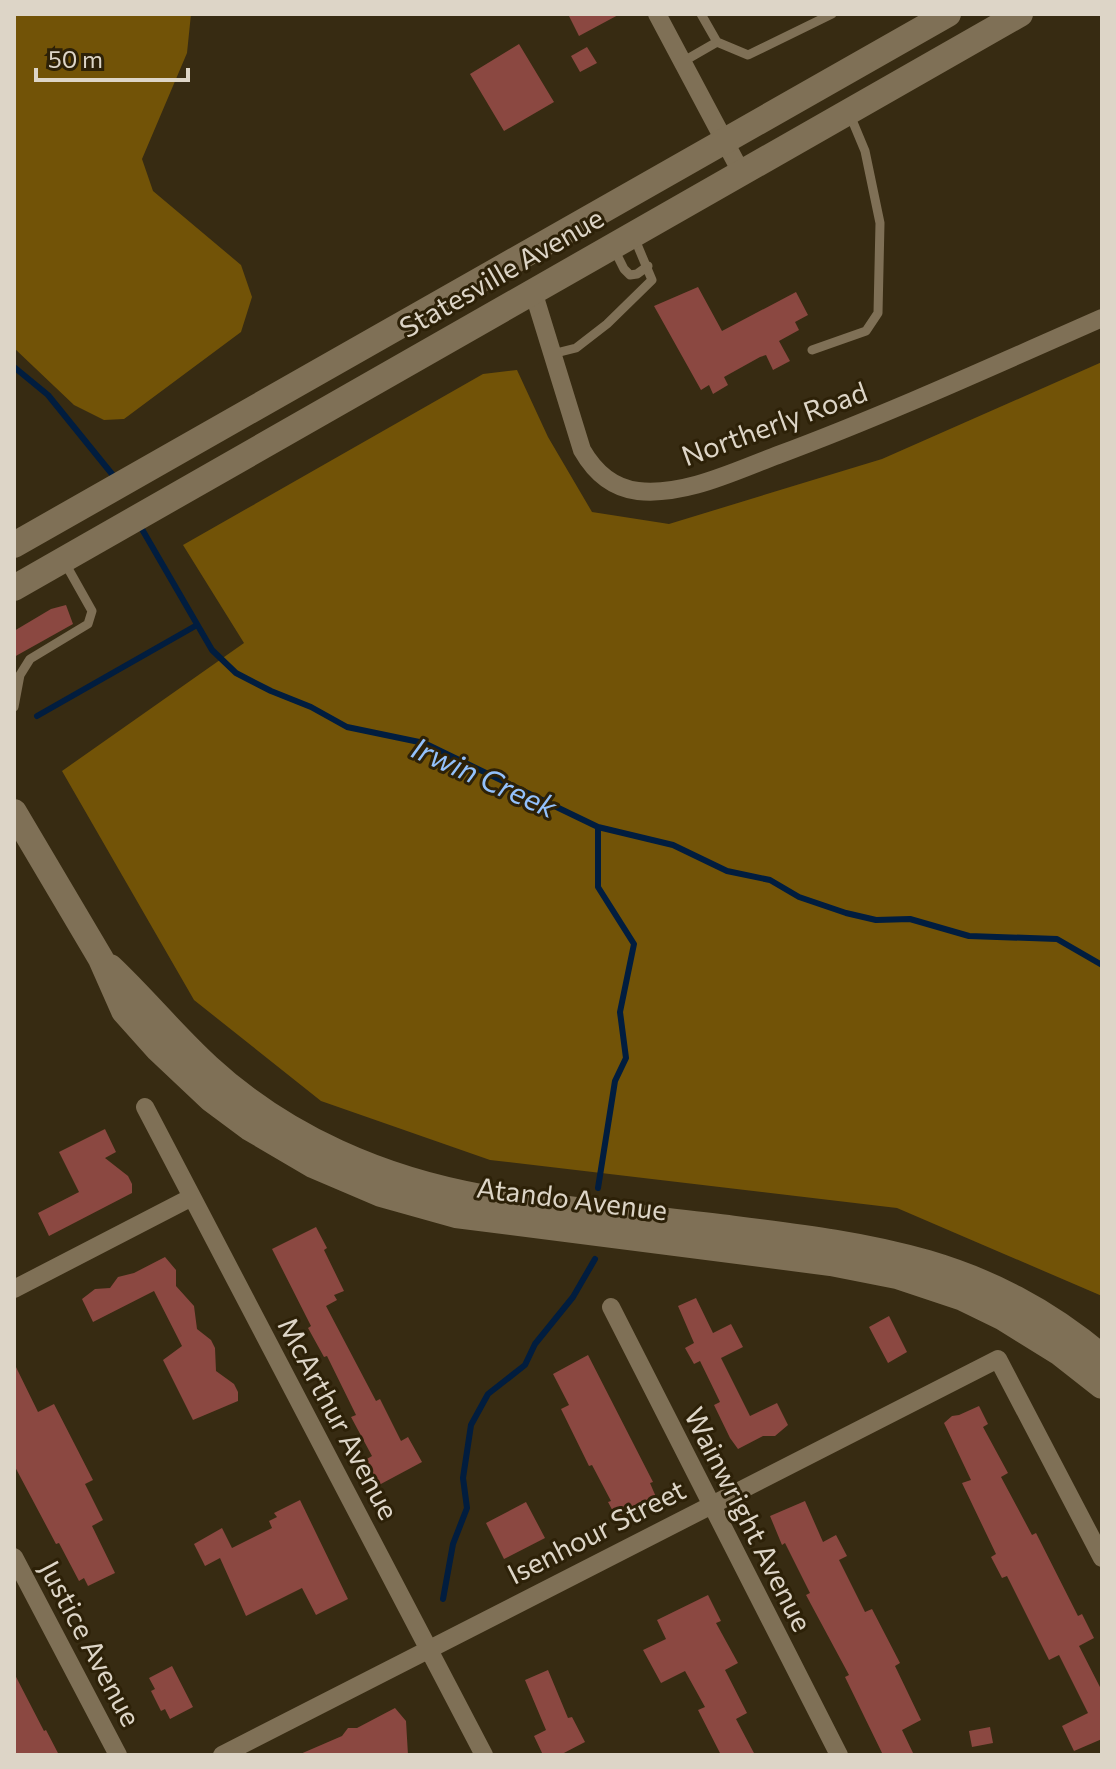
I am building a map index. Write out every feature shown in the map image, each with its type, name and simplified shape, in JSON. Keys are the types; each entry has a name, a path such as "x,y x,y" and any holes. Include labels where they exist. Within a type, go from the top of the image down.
{"main road":[{"name":"Statesville Avenue","path":"14,545 948,14"},
{"name":"Statesville Avenue","path":"14,588 1020,14"},
{"name":"Atando Avenue","path":"14,812 101,959 124,1011 194,1084 230,1114 313,1165 357,1186 430,1210 482,1220 831,1263 897,1276 963,1298 1002,1317 1060,1353 1102,1386"},
{"name":"Atando Avenue","path":"101,959 225,1082 292,1128 366,1165 435,1188 486,1198 834,1241 903,1254 960,1273 1012,1297 1054,1321 1102,1357"}],"street":[{"path":"657,14 741,172"},
{"name":"Northerly Road","path":"533,291 574,429 592,467 623,487 637,491 663,491 723,476 820,439 1102,318"},
{"name":"McArthur Avenue","path":"145,1107 484,1755"},
{"path":"14,1289 192,1197"},
{"name":"Wainwright Avenue","path":"611,1307 839,1755"},
{"name":"Isenhour Street","path":"222,1755 998,1359 1102,1558"},
{"name":"Justice Avenue","path":"14,1557 118,1755"}],"lane":[{"path":"701,14 717,42 748,55 832,14"},
{"path":"684,61 717,42"},
{"path":"812,350 866,331 878,313 880,223 865,151 849,111"},
{"path":"623,240 624,269 630,275 648,266"},
{"path":"552,354 576,348 607,324 652,280 648,266 623,240"},
{"path":"14,707 20,675 30,659 88,624 92,611 64,560"}],"shaded area":[{"path":"14,14 191,14 187,53 142,159 153,191 241,265 252,297 241,332 124,419 104,420 74,405 14,348"},
{"path":"1102,362 1102,1296 897,1208 490,1160 321,1101 194,1000 62,771 244,643 183,545 483,374 517,370 548,437 592,512 669,524 882,459"}],"building":[{"path":"568,14 620,14 579,36"},
{"path":"519,44 554,102 504,131 470,74"},
{"path":"587,47 597,63 580,72 571,56"},
{"path":"698,287 722,331 796,292 808,315 795,322 799,330 779,341 790,361 773,370 766,355 724,377 728,385 713,394 709,385 701,390 654,306"},
{"path":"66,605 73,624 14,657 14,631 51,609"},
{"path":"105,1129 116,1152 105,1158 128,1176 132,1193 49,1236 38,1213 79,1192 59,1152"},
{"path":"316,1227 344,1291 334,1295 337,1300 326,1306 376,1401 380,1399 401,1441 408,1437 422,1462 379,1485 365,1460 372,1456 351,1417 356,1415 327,1356 324,1357 308,1328 311,1326 272,1249"},
{"path":"165,1257 176,1270 176,1286 194,1306 197,1329 211,1340 215,1348 216,1371 234,1384 238,1392 238,1401 193,1420 163,1360 182,1346 154,1291 93,1322 82,1299 95,1289 110,1288 118,1277 134,1273"},
{"path":"696,1298 713,1333 731,1324 743,1347 721,1358 750,1416 777,1403 788,1425 775,1436 763,1436 738,1449 730,1438 714,1405 720,1402 700,1361 694,1364 685,1348 694,1343 678,1306"},
{"path":"889,1316 907,1352 888,1363 869,1327"},
{"path":"588,1355 653,1482 650,1483 656,1497 616,1517 608,1502 611,1501 592,1465 589,1466 561,1409 569,1405 553,1374"},
{"path":"14,1363 38,1412 54,1404 93,1480 85,1484 103,1520 92,1526 115,1573 88,1586 84,1578 79,1581 59,1543 56,1544 14,1465"},
{"path":"979,1406 988,1424 983,1427 1008,1473 1001,1477 1032,1535 1036,1533 1078,1616 1082,1614 1094,1638 1079,1646 1102,1691 1102,1739 1074,1751 1062,1726 1088,1713 1059,1655 1049,1660 1007,1576 1002,1578 991,1557 996,1554 962,1483 971,1480 944,1423 952,1416"},
{"path":"300,1500 348,1599 316,1615 302,1588 246,1616 220,1558 205,1566 194,1544 222,1528 232,1548 272,1528 269,1521 277,1517 274,1513"},
{"path":"805,1501 823,1542 836,1535 847,1556 839,1560 865,1612 872,1609 900,1663 895,1666 921,1720 902,1730 914,1755 883,1755 845,1677 849,1675 806,1595 810,1593 785,1543 782,1545 770,1516"},
{"path":"526,1502 545,1538 504,1559 486,1523"},
{"path":"708,1595 721,1621 716,1623 738,1663 725,1670 747,1713 736,1719 755,1755 721,1755 698,1710 705,1707 685,1671 661,1683 643,1650 666,1639 657,1620"},
{"path":"172,1666 193,1707 170,1719 165,1709 161,1711 151,1691 155,1689 149,1678"},
{"path":"548,1670 568,1718 572,1717 585,1742 560,1755 543,1755 534,1736 546,1730 525,1680"},
{"path":"14,1673 44,1731 59,1755 14,1755"},
{"path":"395,1708 406,1721 408,1755 298,1755 342,1736 348,1728 357,1728"},
{"path":"990,1727 993,1743 972,1747 969,1731"}],"waterway":[{"name":"Irwin Creek","path":"14,367 48,395 116,479"},
{"name":"Irwin Creek","path":"139,524 212,650 236,673 347,727 424,743 598,827 673,845 727,871 770,880 799,897 846,913 876,920 910,919 969,936 1057,939 1102,965"},
{"path":"37,716 197,625"},
{"path":"598,827 598,887 634,944 620,1012 626,1058 615,1081 598,1188"},
{"path":"443,1599 453,1544 467,1508 463,1478 471,1425 488,1394 525,1365 535,1344 573,1297 595,1259"}]}
